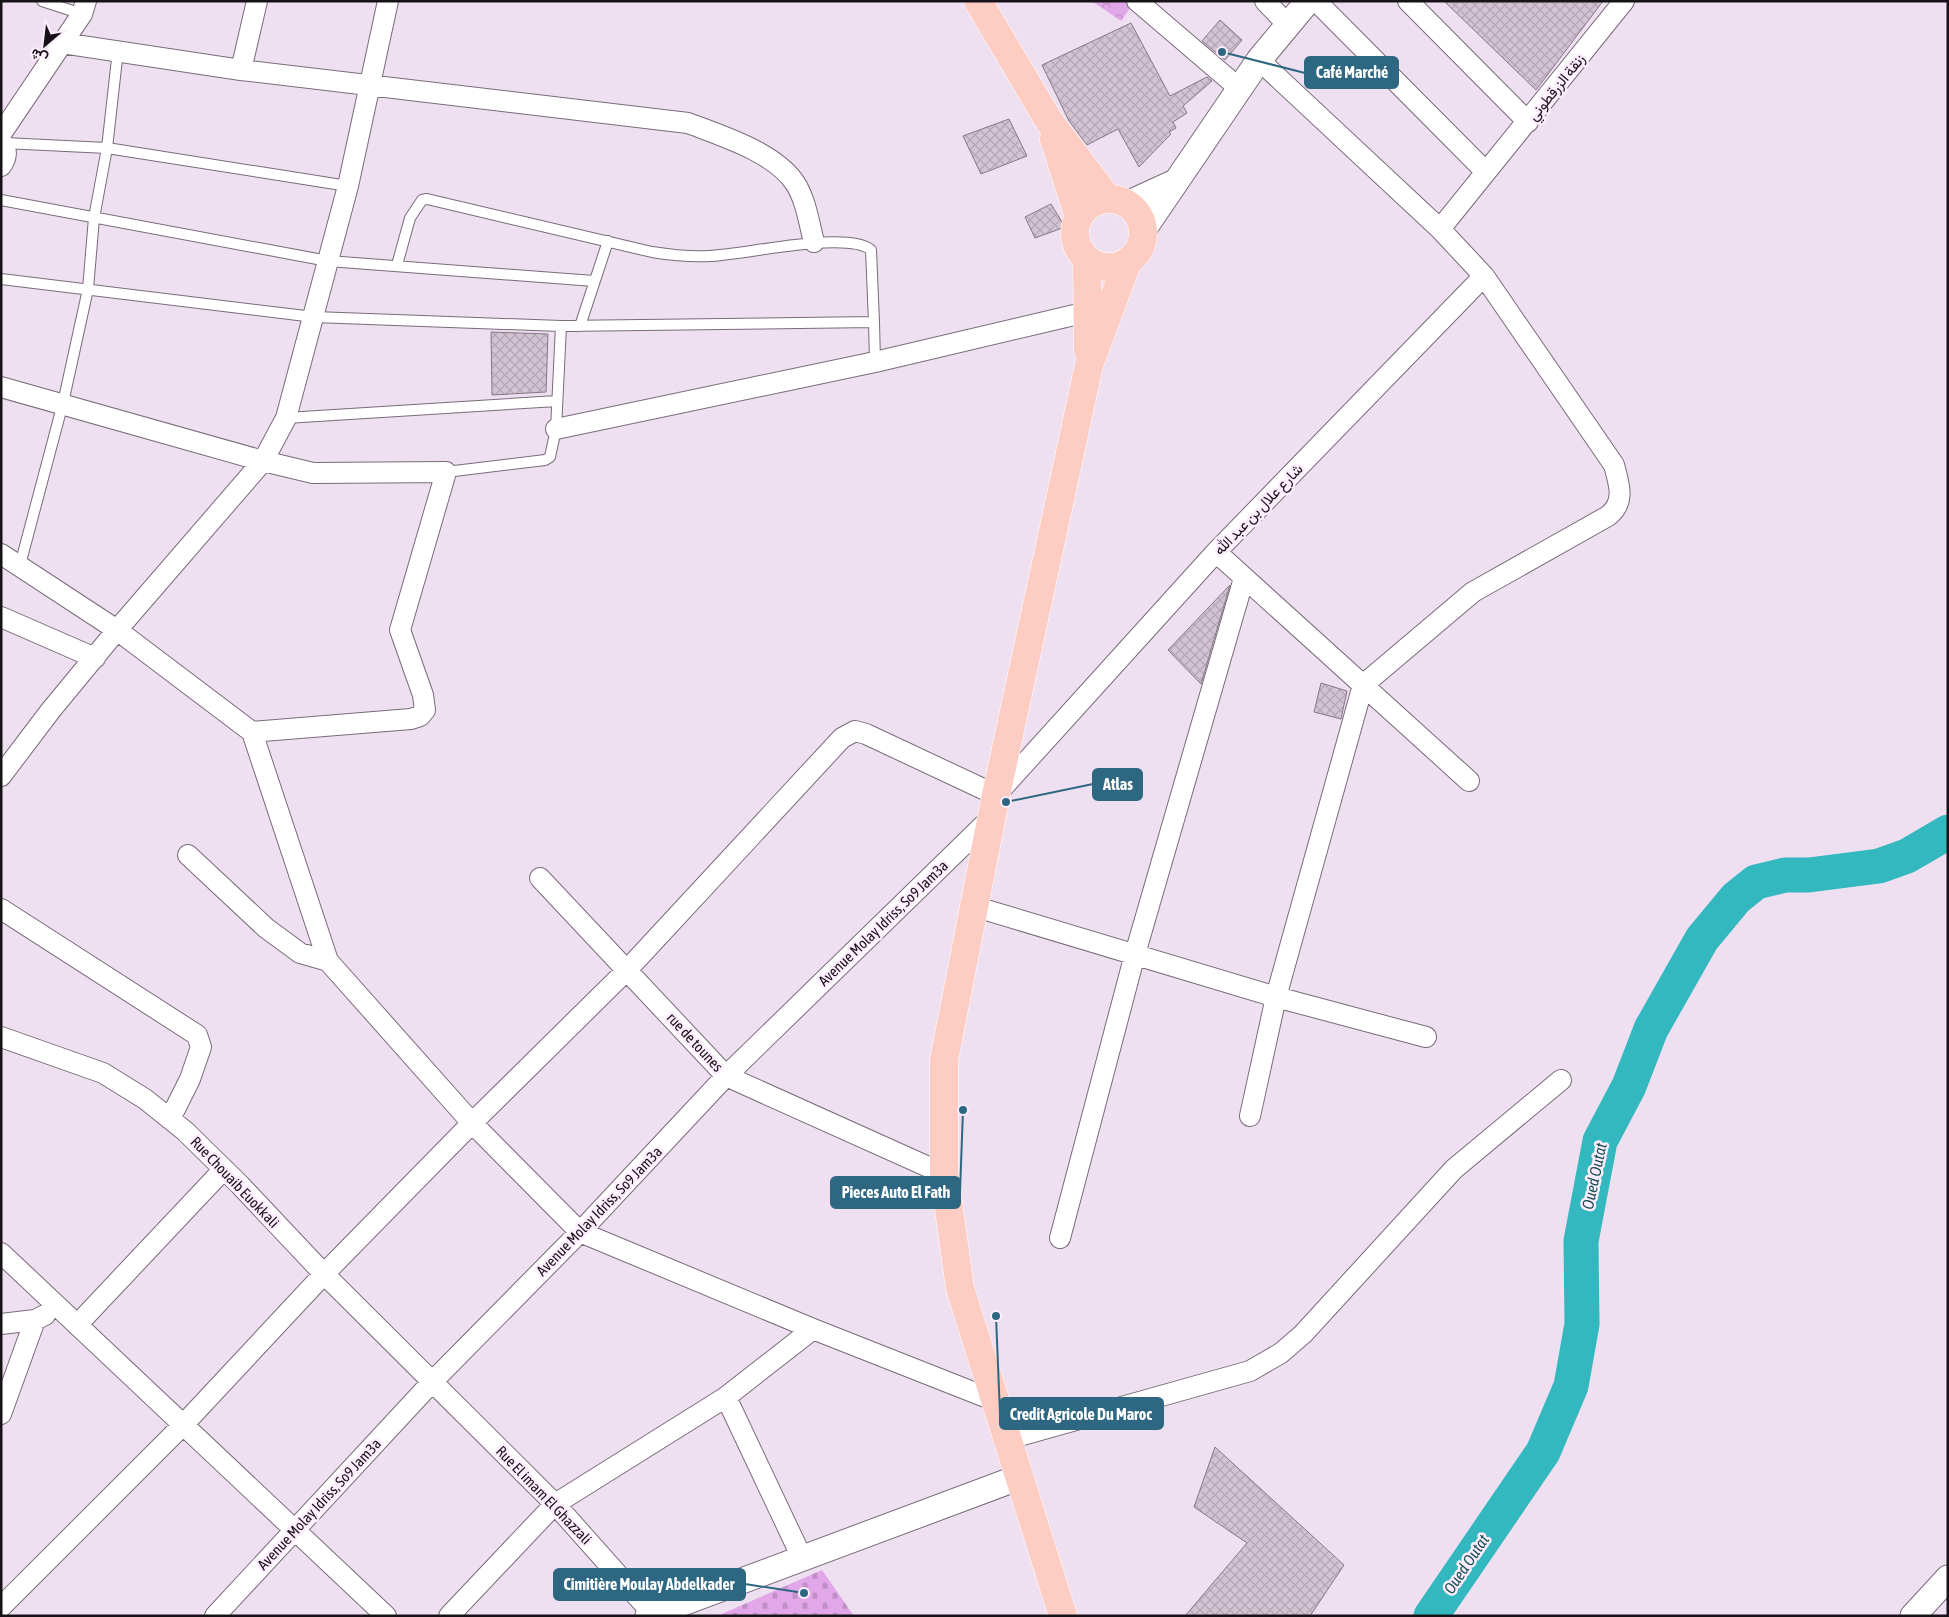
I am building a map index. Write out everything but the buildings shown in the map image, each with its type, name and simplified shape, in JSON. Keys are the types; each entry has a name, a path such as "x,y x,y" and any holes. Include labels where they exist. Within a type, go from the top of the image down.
{"main road":[{"path":"978,1 1049,121 1117,202 1135,210 1144,229 1140,248 1135,257 1127,263 1106,268 1087,260 1079,251 1075,228 1079,217 1091,205 1117,202"},
{"path":"1049,121 1079,217"},
{"path":"1087,260 1089,365"},
{"path":"1062,1616 1008,1439 993,1400 960,1288 944,1174 944,1060 994,805 1089,365 1127,263"}],"street":[{"path":"241,70 257,1"},
{"path":"1,776 51,710 117,630 263,462 286,418 348,186 368,86 388,1"},
{"path":"1138,1 1240,89"},
{"path":"1265,1 1288,25"},
{"path":"1144,229 1259,60 1308,1"},
{"path":"1316,1 1485,171"},
{"path":"1408,1 1528,122"},
{"name":"زنقة الزرقطوني","path":"1440,229 1624,1"},
{"path":"1,166 6,158 2,139 84,7"},
{"path":"62,43 241,70 688,123 736,141 780,166 798,190 814,242"},
{"path":"1250,1116 1276,997 1363,684 1474,592 1608,516 1616,510 1620,501 1620,491 1614,465 1484,276 1440,229 1259,60"},
{"path":"1117,202 1175,182"},
{"name":"شارع علال بن عبد الله","path":"994,805 1216,552 1484,276"},
{"path":"556,429 875,362 1087,312"},
{"path":"1,387 63,403 263,462 313,473 446,472 400,630 423,695 424,710 420,716 411,719 252,732"},
{"path":"1216,552 1470,781"},
{"path":"1,554 117,630 252,732 328,961 472,1123 580,1232 813,1329 993,1400"},
{"path":"1060,1238 1135,954 1244,578"},
{"path":"1,617 95,658"},
{"path":"1,1607 184,1425 324,1274 472,1123 628,970 842,738 856,731 866,734 994,805"},
{"name":"Avenue Molay Idriss, So9 Jam3a","path":"221,1614 295,1530 433,1381 580,1232 726,1076 994,805"},
{"path":"188,854 266,928 300,953 328,961"},
{"name":"rue de tounes","path":"540,878 726,1076 944,1174"},
{"path":"973,906 1276,997 1426,1037"},
{"path":"1,909 197,1035 201,1047 190,1079 170,1119"},
{"name":"Rue Chouaib Euokkali","path":"1,1037 103,1074 145,1099 170,1119 224,1170 324,1274 433,1381"},
{"path":"1008,1439 1250,1371 1281,1353 1303,1334 1454,1169 1561,1080"},
{"path":"77,1325 224,1170"},
{"path":"1,1253 386,1616"},
{"path":"1,1324 36,1320 59,1308"},
{"path":"1,1414 36,1320"},
{"path":"449,1616 555,1504 726,1397 813,1329"},
{"name":"Rue El imam El Ghazzali","path":"433,1381 555,1504 650,1614"},
{"path":"726,1397 802,1558"},
{"path":"650,1614 1020,1477"},
{"path":"1912,1616 1948,1578"}],"lane":[{"path":"42,1 84,7"},
{"path":"20,565 63,403 88,289 94,218 107,148 118,50"},
{"path":"2,139 107,148 348,186"},
{"path":"1,200 328,261 594,281"},
{"path":"397,265 410,218 422,200 661,253 709,256 814,242 858,244 871,250 875,362"},
{"path":"580,326 608,242"},
{"path":"1,279 314,316 561,326 874,322"},
{"path":"446,472 545,460 550,457 556,429 561,326"},
{"path":"286,418 557,401"}],"green space":[{"path":"1092,1 1124,1 1131,7 1121,21"},
{"path":"822,1570 854,1616 717,1616"}],"waterway":[{"name":"Oued Outat","path":"1431,1616 1543,1452 1571,1386 1582,1324 1581,1241 1600,1141 1629,1086 1651,1029 1702,939 1736,898 1756,882 1785,875 1809,875 1879,866 1907,856 1948,832"}],"place":[{"name":"Café Marché","path":"1222,52"},
{"name":"Atlas","path":"1006,802"},
{"name":"Pieces Auto El Fath","path":"963,1110"},
{"name":"Credit Agricole Du Maroc","path":"996,1316"},
{"name":"Cimitière Moulay Abdelkader","path":"804,1593"}]}
